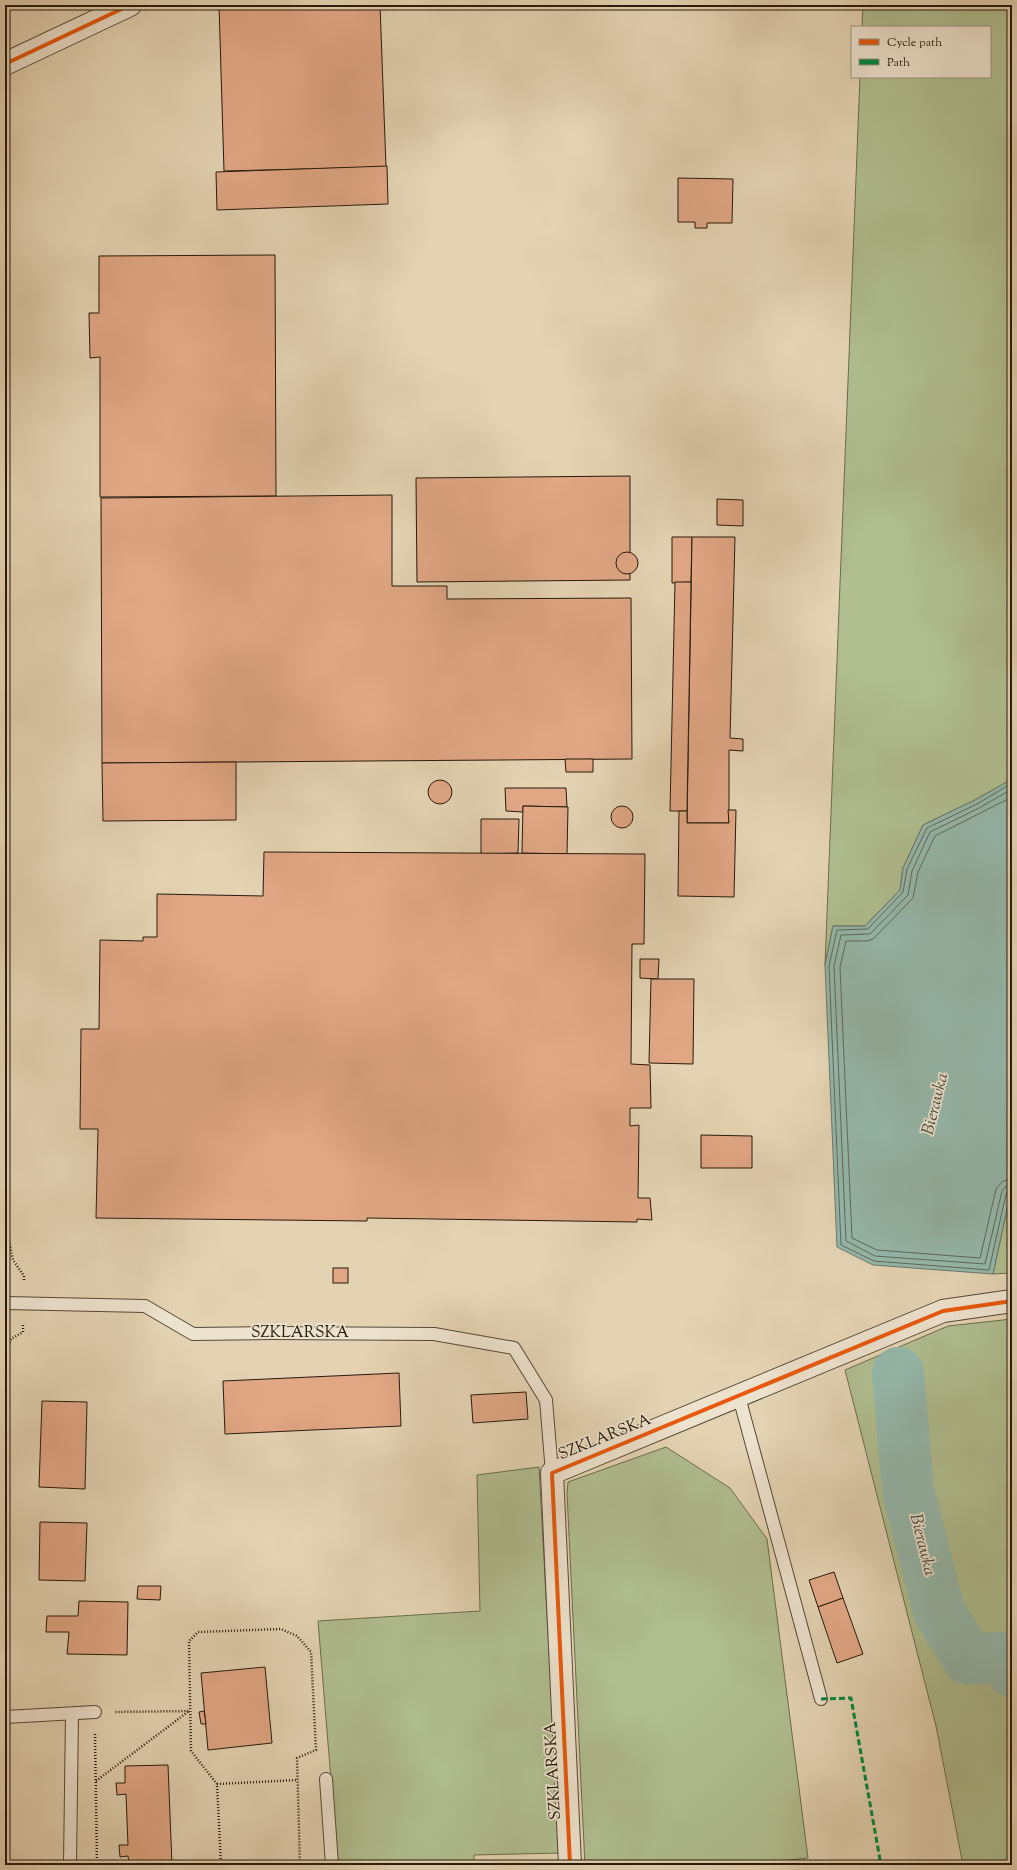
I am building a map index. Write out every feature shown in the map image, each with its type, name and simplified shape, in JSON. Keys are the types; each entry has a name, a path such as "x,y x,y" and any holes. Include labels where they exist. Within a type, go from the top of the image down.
{"street":[{"path":"5,64 130,5"},
{"name":"SZKLARSKA","path":"570,1865 552,1473 739,1397 877,1337 943,1311 1012,1301"}],"lane":[{"name":"SZKLARSKA","path":"5,1303 145,1306 193,1334 434,1334 514,1348 546,1400 552,1473"},
{"path":"739,1397 821,1699"},
{"path":"5,1717 95,1712"},
{"path":"70,1865 72,1714"},
{"path":"326,1779 332,1865"}],"path":[{"path":"221,1865 217,1784 192,1751 189,1641 198,1632 282,1629 297,1636 311,1652 316,1750 297,1758 300,1865"},
{"path":"97,1865 95,1712 190,1711"},
{"path":"96,1781 190,1711"},
{"path":"217,1784 298,1780"}],"green space":[{"path":"863,5 1012,5 1012,779 975,800 923,825 903,868 900,890 865,926 833,926 825,965 860,78 991,78 991,26 862,26"},
{"path":"1012,1186 1012,1273 993,1274"},
{"path":"1012,1319 1012,1865 963,1865 936,1726 845,1370 948,1326"},
{"path":"666,1447 730,1488 767,1539 808,1858 743,1865 585,1865 567,1493 568,1482"},
{"path":"539,1467 560,1853 474,1855 474,1865 338,1865 318,1621 480,1611 477,1475"}],"water":[{"path":"1012,779 1012,1186 993,1274 873,1265 837,1247 825,965 833,926 865,926 900,890 903,868 923,825 975,800"}],"building":[{"path":"219,5 380,5 386,167 224,171"},
{"path":"387,166 388,204 217,210 216,172"},
{"path":"678,178 733,179 732,223 707,223 707,228 695,228 695,222 678,222"},
{"path":"275,255 276,496 100,497 100,357 90,358 89,313 99,313 99,256"},
{"path":"630,476 630,580 417,582 416,478"},
{"path":"392,495 392,586 447,586 447,599 631,598 632,759 102,763 101,498"},
{"path":"717,499 743,500 743,526 717,525"},
{"path":"672,537 692,537 691,582 672,583"},
{"path":"692,537 735,537 730,738 743,739 743,751 729,750 729,823 687,823"},
{"path":"627,552 635,555 638,563 635,571 627,574 619,571 616,563 619,555"},
{"path":"675,582 691,582 687,811 670,811"},
{"path":"565,759 593,759 593,772 566,772"},
{"path":"236,762 236,820 103,821 102,763"},
{"path":"440,780 445,781 451,787 451,797 445,803 440,804 435,803 429,797 428,792 429,787 435,781"},
{"path":"505,788 566,788 567,807 523,806 523,812 506,811"},
{"path":"523,806 568,807 567,854 522,853"},
{"path":"622,806 630,809 633,817 630,825 622,828 614,825 611,817 614,809"},
{"path":"728,810 736,810 734,897 678,896 679,811 687,811 687,823 729,823"},
{"path":"481,819 519,819 518,853 481,854"},
{"path":"264,852 645,854 644,944 632,944 631,1064 650,1065 651,1108 630,1108 630,1126 639,1125 638,1198 650,1198 652,1220 637,1219 637,1222 367,1218 367,1221 96,1218 98,1129 80,1129 81,1029 99,1029 100,940 143,941 143,937 157,937 157,894 263,896"},
{"path":"640,959 659,959 658,979 640,978"},
{"path":"651,979 694,979 693,1064 649,1063"},
{"path":"701,1135 752,1136 752,1168 701,1168"},
{"path":"333,1268 348,1268 348,1283 333,1283"},
{"path":"399,1373 401,1426 225,1434 223,1381"},
{"path":"526,1392 528,1419 473,1423 471,1395"},
{"path":"42,1401 87,1402 85,1489 39,1487"},
{"path":"40,1522 87,1523 85,1581 39,1580"},
{"path":"834,1572 843,1598 818,1607 809,1580"},
{"path":"138,1586 161,1586 160,1600 137,1599"},
{"path":"843,1598 863,1654 837,1663 818,1607"},
{"path":"79,1601 128,1602 127,1655 67,1654 69,1632 46,1632 47,1616 78,1616"},
{"path":"265,1667 272,1743 208,1750 201,1673"},
{"path":"204,1711 206,1724 201,1724 199,1712"},
{"path":"168,1765 172,1865 129,1865 128,1856 120,1857 119,1845 128,1845 126,1794 117,1795 116,1783 125,1783 125,1766"}],"waterway":[{"name":"Bierawka","path":"898,1373 908,1491 939,1611 968,1659 1002,1658 1012,1671"}],"marked path":[{"path":"821,1699 851,1698 881,1865"}],"cycle path":[{"path":"5,64 130,5"},
{"path":"570,1865 552,1473 943,1311 1012,1301"}]}
